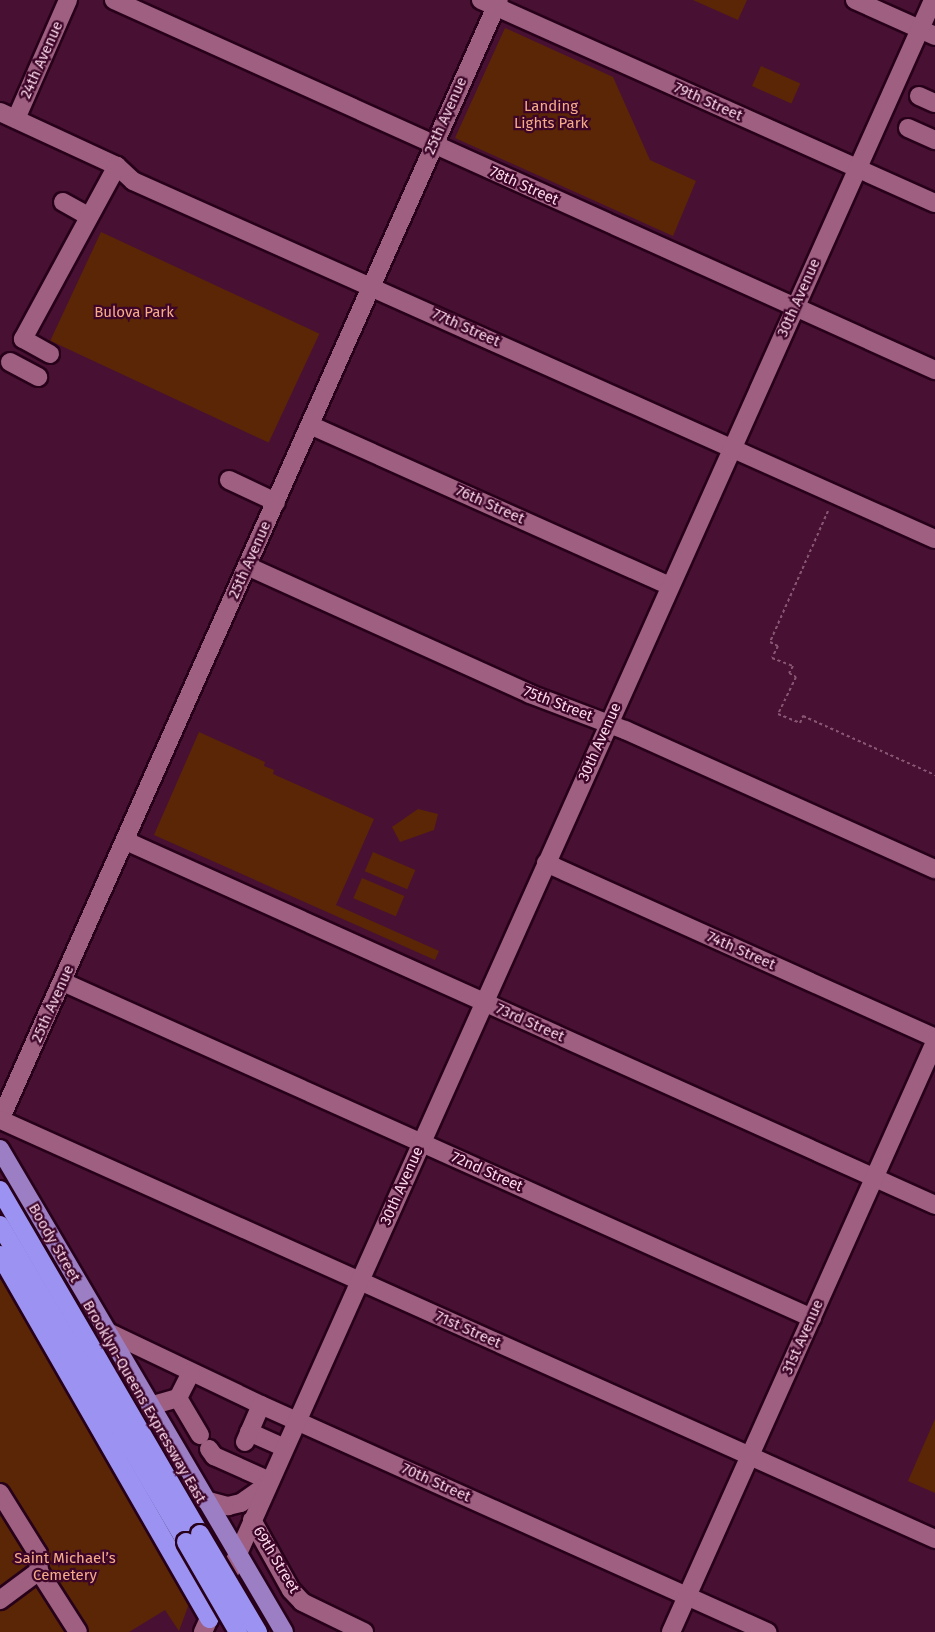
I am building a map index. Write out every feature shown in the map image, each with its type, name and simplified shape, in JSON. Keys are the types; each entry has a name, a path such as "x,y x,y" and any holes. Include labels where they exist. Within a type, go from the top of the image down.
{"highway":[{"name":"Brooklyn-Queens Expressway East","path":"0,1190 193,1538 238,1632"},
{"name":"Brooklyn-Queens Expressway East","path":"0,1225 193,1538 258,1632"},
{"path":"0,1255 206,1625"}],"main road":[{"name":"Boody Street","path":"0,1149 284,1632"}],"street":[{"name":"24th Avenue","path":"8,116 68,0"},
{"name":"78th Street","path":"114,0 935,370"},
{"path":"855,0 927,32"},
{"name":"30th Avenue","path":"206,1625 795,307 858,169 927,32 933,0"},
{"name":"25th Avenue","path":"1,1120 433,145 492,2"},
{"name":"79th Street","path":"492,2 935,203"},
{"name":"77th Street","path":"8,116 117,166 133,181 371,285 935,539"},
{"path":"908,128 935,140"},
{"path":"50,354 23,339 117,166"},
{"path":"63,202 88,216"},
{"path":"10,362 38,377"},
{"name":"76th Street","path":"310,425 670,586"},
{"path":"229,480 276,502"},
{"name":"75th Street","path":"247,566 530,694 609,724 935,869"},
{"name":"73rd Street","path":"126,841 935,1205"},
{"name":"74th Street","path":"546,863 935,1040"},
{"name":"72nd Street","path":"63,982 812,1318"},
{"name":"31st Avenue","path":"671,1632 935,1040"},
{"name":"71st Street","path":"1,1120 935,1539"},
{"name":"70th Street","path":"106,1331 261,1405 767,1632"},
{"path":"150,1406 178,1398 191,1372"},
{"path":"178,1398 205,1442"},
{"path":"242,1449 261,1405"},
{"path":"171,1442 205,1442 242,1449 285,1448"},
{"path":"188,1472 205,1442"},
{"path":"205,1500 228,1506 241,1503 269,1483 242,1449"},
{"path":"0,1493 38,1554 39,1571 78,1632"},
{"name":"69th Street","path":"252,1520 291,1590 302,1602 364,1632"},
{"path":"0,1600 39,1571"}],"path":[{"path":"828,511 770,642 778,646 772,658 793,666 789,673 796,677 778,714 800,723 804,716 935,775"}],"green space":[{"path":"693,0 747,0 738,20"},
{"name":"Landing Lights Park","path":"505,28 613,77 650,160 696,181 673,236 455,138"},
{"path":"761,66 800,83 791,104 752,86"},
{"name":"Bulova Park","path":"101,232 319,334 269,443 50,341"},
{"path":"199,732 265,762 264,766 274,770 273,774 374,819 336,905 439,951 435,960 154,835"},
{"path":"418,809 438,814 434,830 400,842 392,827"},
{"path":"373,852 415,870 407,889 365,871"},
{"path":"362,878 404,896 396,916 353,898"},
{"name":"Saint Michael’s Cemetery","path":"0,1275 190,1601 179,1631 165,1610 129,1632 0,1632"},
{"path":"935,1419 935,1493 908,1481"}]}
